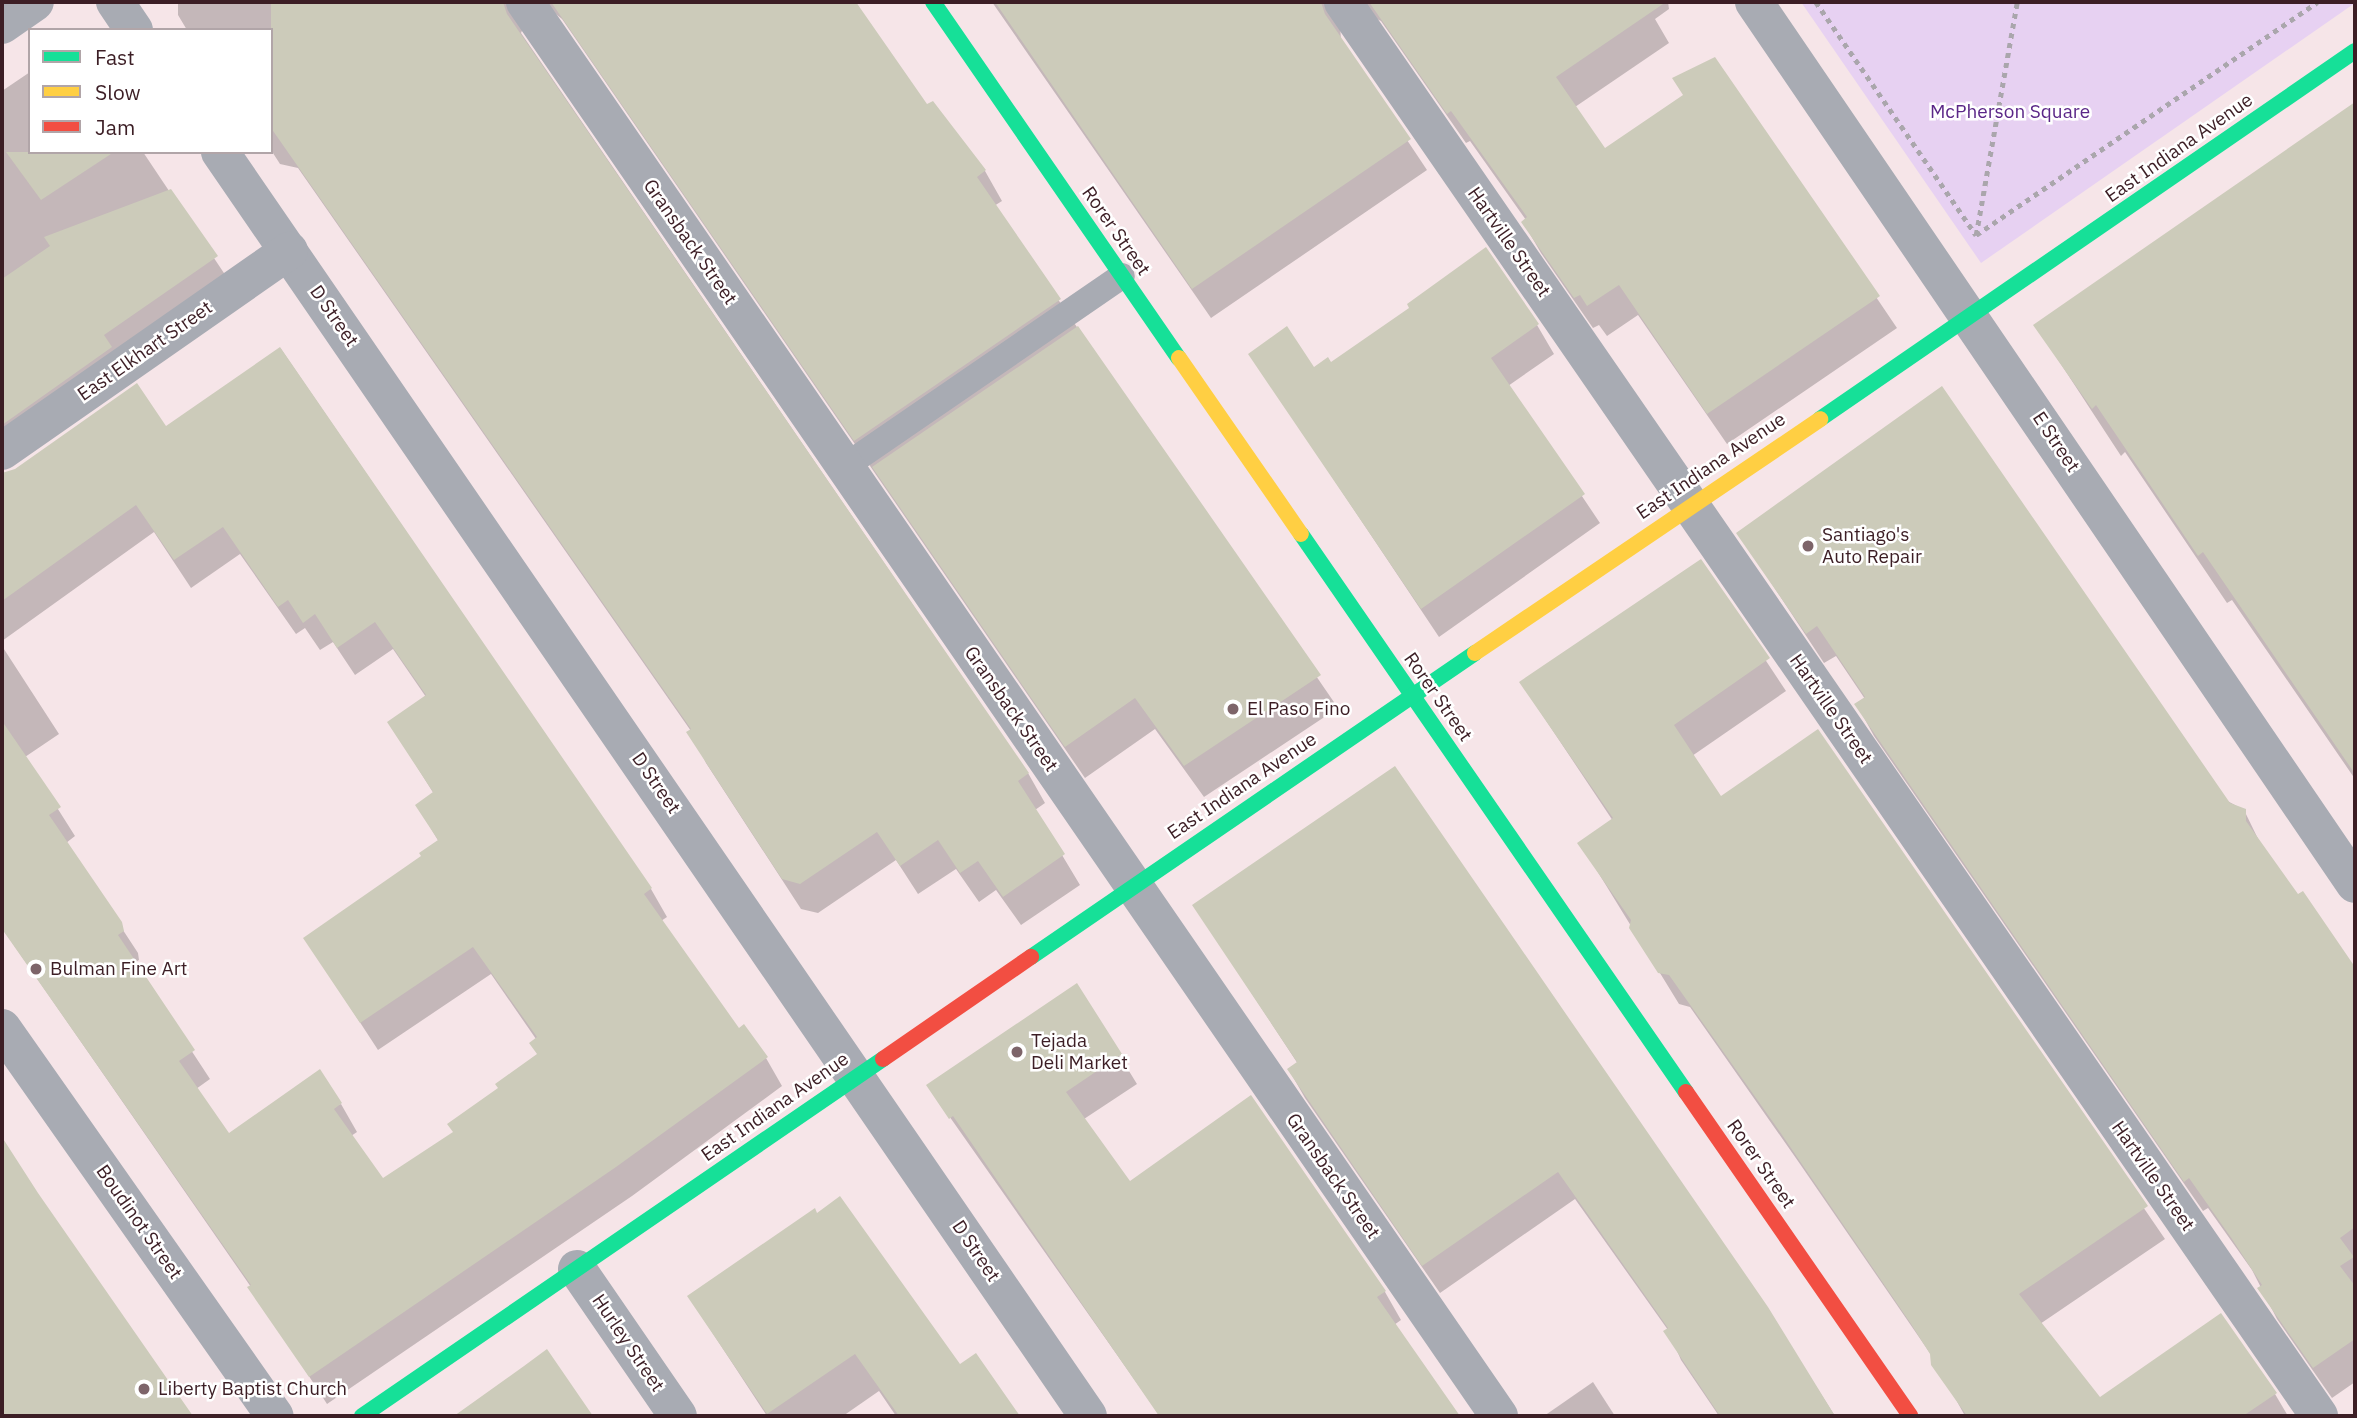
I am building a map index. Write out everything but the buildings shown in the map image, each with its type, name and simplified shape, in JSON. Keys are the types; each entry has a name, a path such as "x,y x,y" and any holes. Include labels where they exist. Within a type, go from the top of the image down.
{"street":[{"path":"2,25 35,2"},
{"path":"114,2 133,28"},
{"name":"Gransback Street","path":"525,2 1499,1416"},
{"name":"Rorer Street","path":"933,2 1910,1416"},
{"name":"Hartville Street","path":"1343,2 2319,1416"},
{"name":"E Street","path":"1754,2 1972,318 2355,884"},
{"name":"East Indiana Avenue","path":"362,1416 1411,695 1972,318 2355,51"},
{"name":"D Street","path":"221,154 1088,1416"},
{"name":"East Elkhart Street","path":"2,451 289,251"},
{"name":"Boudinot Street","path":"2,1028 275,1416"},
{"name":"Hurley Street","path":"578,1269 678,1416"}],"lane":[{"path":"844,467 1122,276"}],"path":[{"path":"1816,2 1976,236"},
{"path":"1976,236 2017,2"},
{"path":"1976,236 2318,2"}],"green space":[{"name":"McPherson Square","path":"1801,2 2355,2 2355,3 1981,263"}],"traffic: fast":[{"path":"933,2 1179,358"},
{"path":"1820,419 2355,51"},
{"path":"1301,534 1686,1092"},
{"path":"1031,957 1475,653"},
{"path":"362,1416 883,1059"}],"traffic: slow":[{"path":"1179,358 1301,534"},
{"path":"1475,653 1820,419"}],"traffic: jam":[{"path":"883,1059 1031,957"},
{"path":"1686,1092 1910,1416"}],"place":[{"name":"Santiago's Auto Repair","path":"1808,546"},
{"name":"El Paso Fino","path":"1233,709"},
{"name":"Bulman Fine Art","path":"36,969"},
{"name":"Tejada Deli Market","path":"1017,1052"},
{"name":"Liberty Baptist Church","path":"144,1389"}]}
